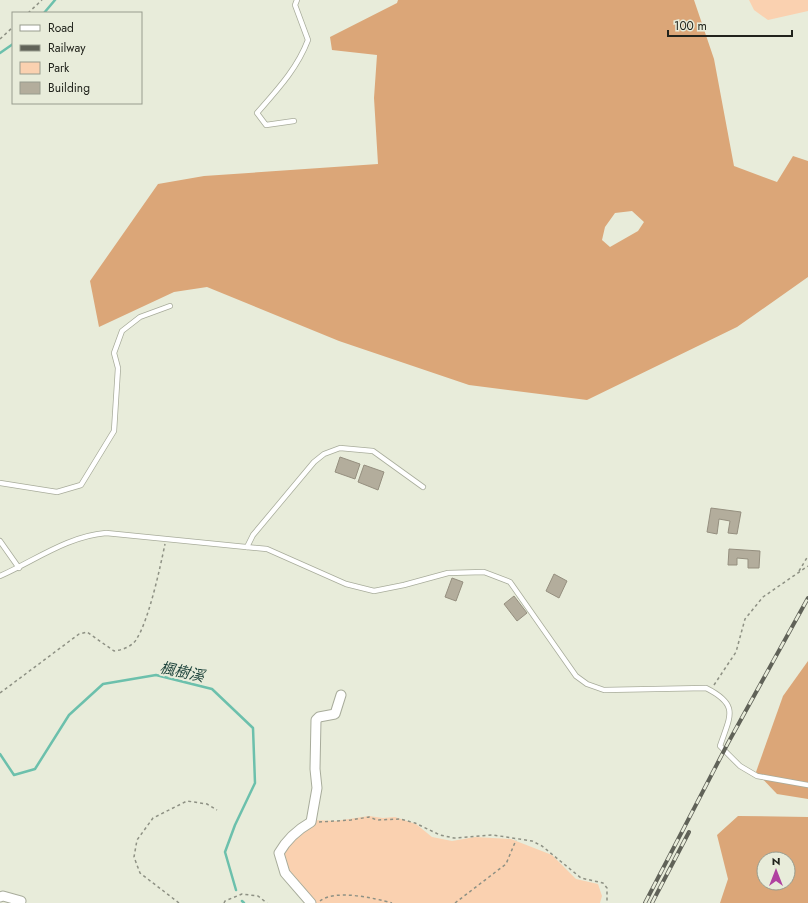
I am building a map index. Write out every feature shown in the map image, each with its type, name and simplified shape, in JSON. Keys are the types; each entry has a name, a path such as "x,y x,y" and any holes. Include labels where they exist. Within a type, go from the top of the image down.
{"street":[{"path":"311,903 285,873 279,853 285,842 311,822 317,788 315,769 316,720 319,717 335,714 341,695"},
{"path":"0,897 3,896 21,901"}],"lane":[{"path":"294,122 266,125 256,113 286,80 304,50 308,40 295,4 296,0"},
{"path":"0,483 57,492 81,485 114,431 118,368 114,352 122,331 140,317 170,306"},
{"path":"247,547 252,535 314,462 324,454 340,448 373,451 423,487"},
{"path":"0,576 19,568 42,555 92,534 106,533 267,549 346,584 374,591 404,585 448,573 484,572 510,582 576,676 587,684 604,690 684,687 706,688 711,690 718,694 727,703 731,713 720,746 740,766 757,776 808,785"},
{"path":"0,541 19,568"}],"path":[{"path":"29,12 42,0"},
{"path":"0,39 12,28"},
{"path":"0,694 79,634 88,632 114,651 122,650 135,641 142,628 167,538"},
{"path":"798,573 808,556"},
{"path":"711,690 736,652 745,619 763,597 808,566"},
{"path":"179,903 140,873 134,857 137,840 153,818 187,801 207,804 217,810"},
{"path":"311,822 351,820 369,817 377,820 400,819 415,823 440,835 454,838 493,835 532,841 542,846 581,878 603,883 606,888 607,903"},
{"path":"455,903 506,864 516,839"},
{"path":"224,903 242,894 258,896 267,903"},
{"path":"317,903 326,896 356,896 392,903"}],"green space":[{"path":"749,0 808,0 808,11 768,20 754,10"},
{"path":"369,816 383,818 395,817 416,824 432,837 452,841 475,837 511,839 552,855 576,879 598,884 602,896 600,903 306,903 277,864 280,845 299,824 313,820 336,821"}],"shaded area":[{"path":"398,0 694,0 714,59 734,166 777,182 793,156 808,161 808,277 737,327 587,400 469,385 339,341 207,287 174,292 99,327 90,281 158,184 204,176 378,164 374,98 377,55 332,50 330,37 397,3","holes":["632,211 644,222 638,231 610,247 602,240 605,227 615,213"]},
{"path":"808,661 808,799 777,794 756,772 783,696"},
{"path":"738,816 808,817 808,903 720,903 728,879 717,835"}],"building":[{"path":"340,457 360,464 355,479 335,472"},
{"path":"364,465 384,472 378,490 358,482"},
{"path":"711,508 741,512 737,534 728,533 730,521 719,519 717,534 707,532"},
{"path":"729,549 760,551 759,568 748,568 748,559 737,558 737,565 728,565"},
{"path":"554,574 567,581 559,598 546,591"},
{"path":"452,578 463,582 456,601 445,597"},
{"path":"514,596 527,613 517,621 504,604"}],"waterway":[{"path":"45,12 55,0"},
{"path":"0,53 12,45"},
{"name":"楓樹溪","path":"0,754 14,775 35,769 69,715 103,684 156,675 212,689 253,728 255,783 235,825 225,852 236,890"}],"railway":[{"path":"645,903 728,743 808,598"},
{"path":"652,903 689,832"}]}
